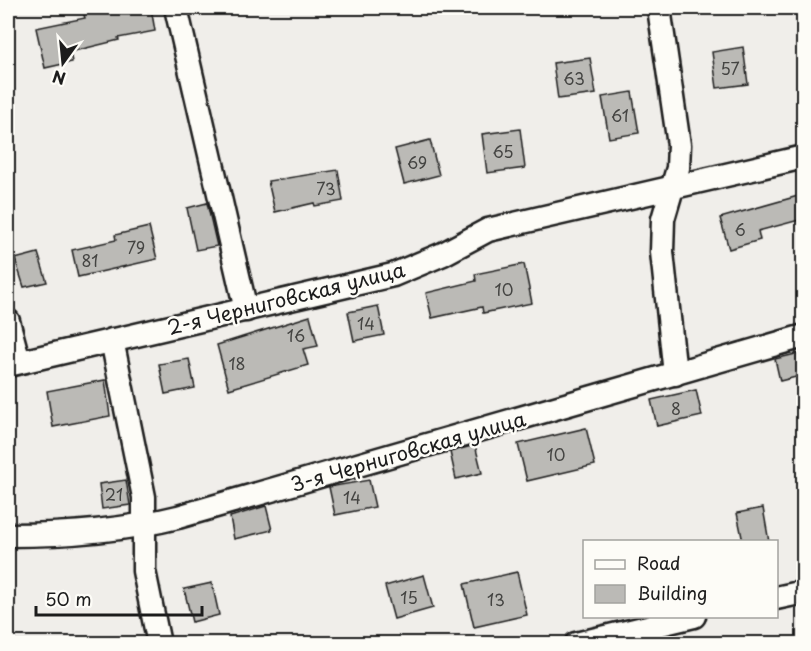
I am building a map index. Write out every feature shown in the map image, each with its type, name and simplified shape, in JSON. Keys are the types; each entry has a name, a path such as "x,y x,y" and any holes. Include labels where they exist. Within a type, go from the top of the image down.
{"street":[{"path":"176,8 246,310"},
{"path":"659,8 679,145 678,168 663,219 662,252 675,374"},
{"name":"2-я Черниговская улица","path":"13,364 393,275 443,254 488,230 804,157"},
{"path":"8,321 13,364"},
{"name":"3-я Черниговская улица","path":"8,535 68,535 145,525 804,336"},
{"path":"112,340 144,497 144,572 159,644"},
{"path":"778,598 804,592"},
{"path":"576,644 686,618"}],"building":[{"path":"102,8 151,8 155,31 118,38 119,40 70,52 72,62 45,68 36,28 85,18 83,12"},
{"path":"743,47 748,84 717,88 712,52"},
{"path":"590,58 596,94 558,99 553,63"},
{"path":"632,92 639,133 609,138 602,97"},
{"path":"520,129 525,168 487,173 482,134"},
{"path":"430,140 439,175 404,184 395,149"},
{"path":"338,170 343,201 315,206 314,203 275,212 268,181"},
{"path":"798,196 803,219 758,231 760,240 729,249 720,218"},
{"path":"207,203 217,246 196,250 187,208"},
{"path":"149,227 157,259 78,277 72,250 116,240 115,235"},
{"path":"38,253 47,282 24,287 15,259"},
{"path":"524,264 532,303 483,313 482,307 432,318 426,293 476,281 475,274"},
{"path":"378,306 384,335 354,341 348,312"},
{"path":"310,316 318,346 303,349 308,365 229,389 217,345"},
{"path":"804,352 804,375 780,381 775,359"},
{"path":"189,359 195,388 165,394 159,364"},
{"path":"105,380 110,416 53,427 47,391"},
{"path":"696,390 702,416 657,426 651,400"},
{"path":"586,428 595,465 527,481 518,444"},
{"path":"475,445 482,473 456,479 450,452"},
{"path":"126,480 130,505 102,509 99,484"},
{"path":"369,480 375,507 335,515 329,487"},
{"path":"266,506 272,530 234,539 230,517"},
{"path":"763,508 769,540 743,540 737,513"},
{"path":"517,572 527,615 474,627 464,584"},
{"path":"424,575 433,608 394,619 385,586"},
{"path":"212,583 219,615 192,622 184,589"}]}
